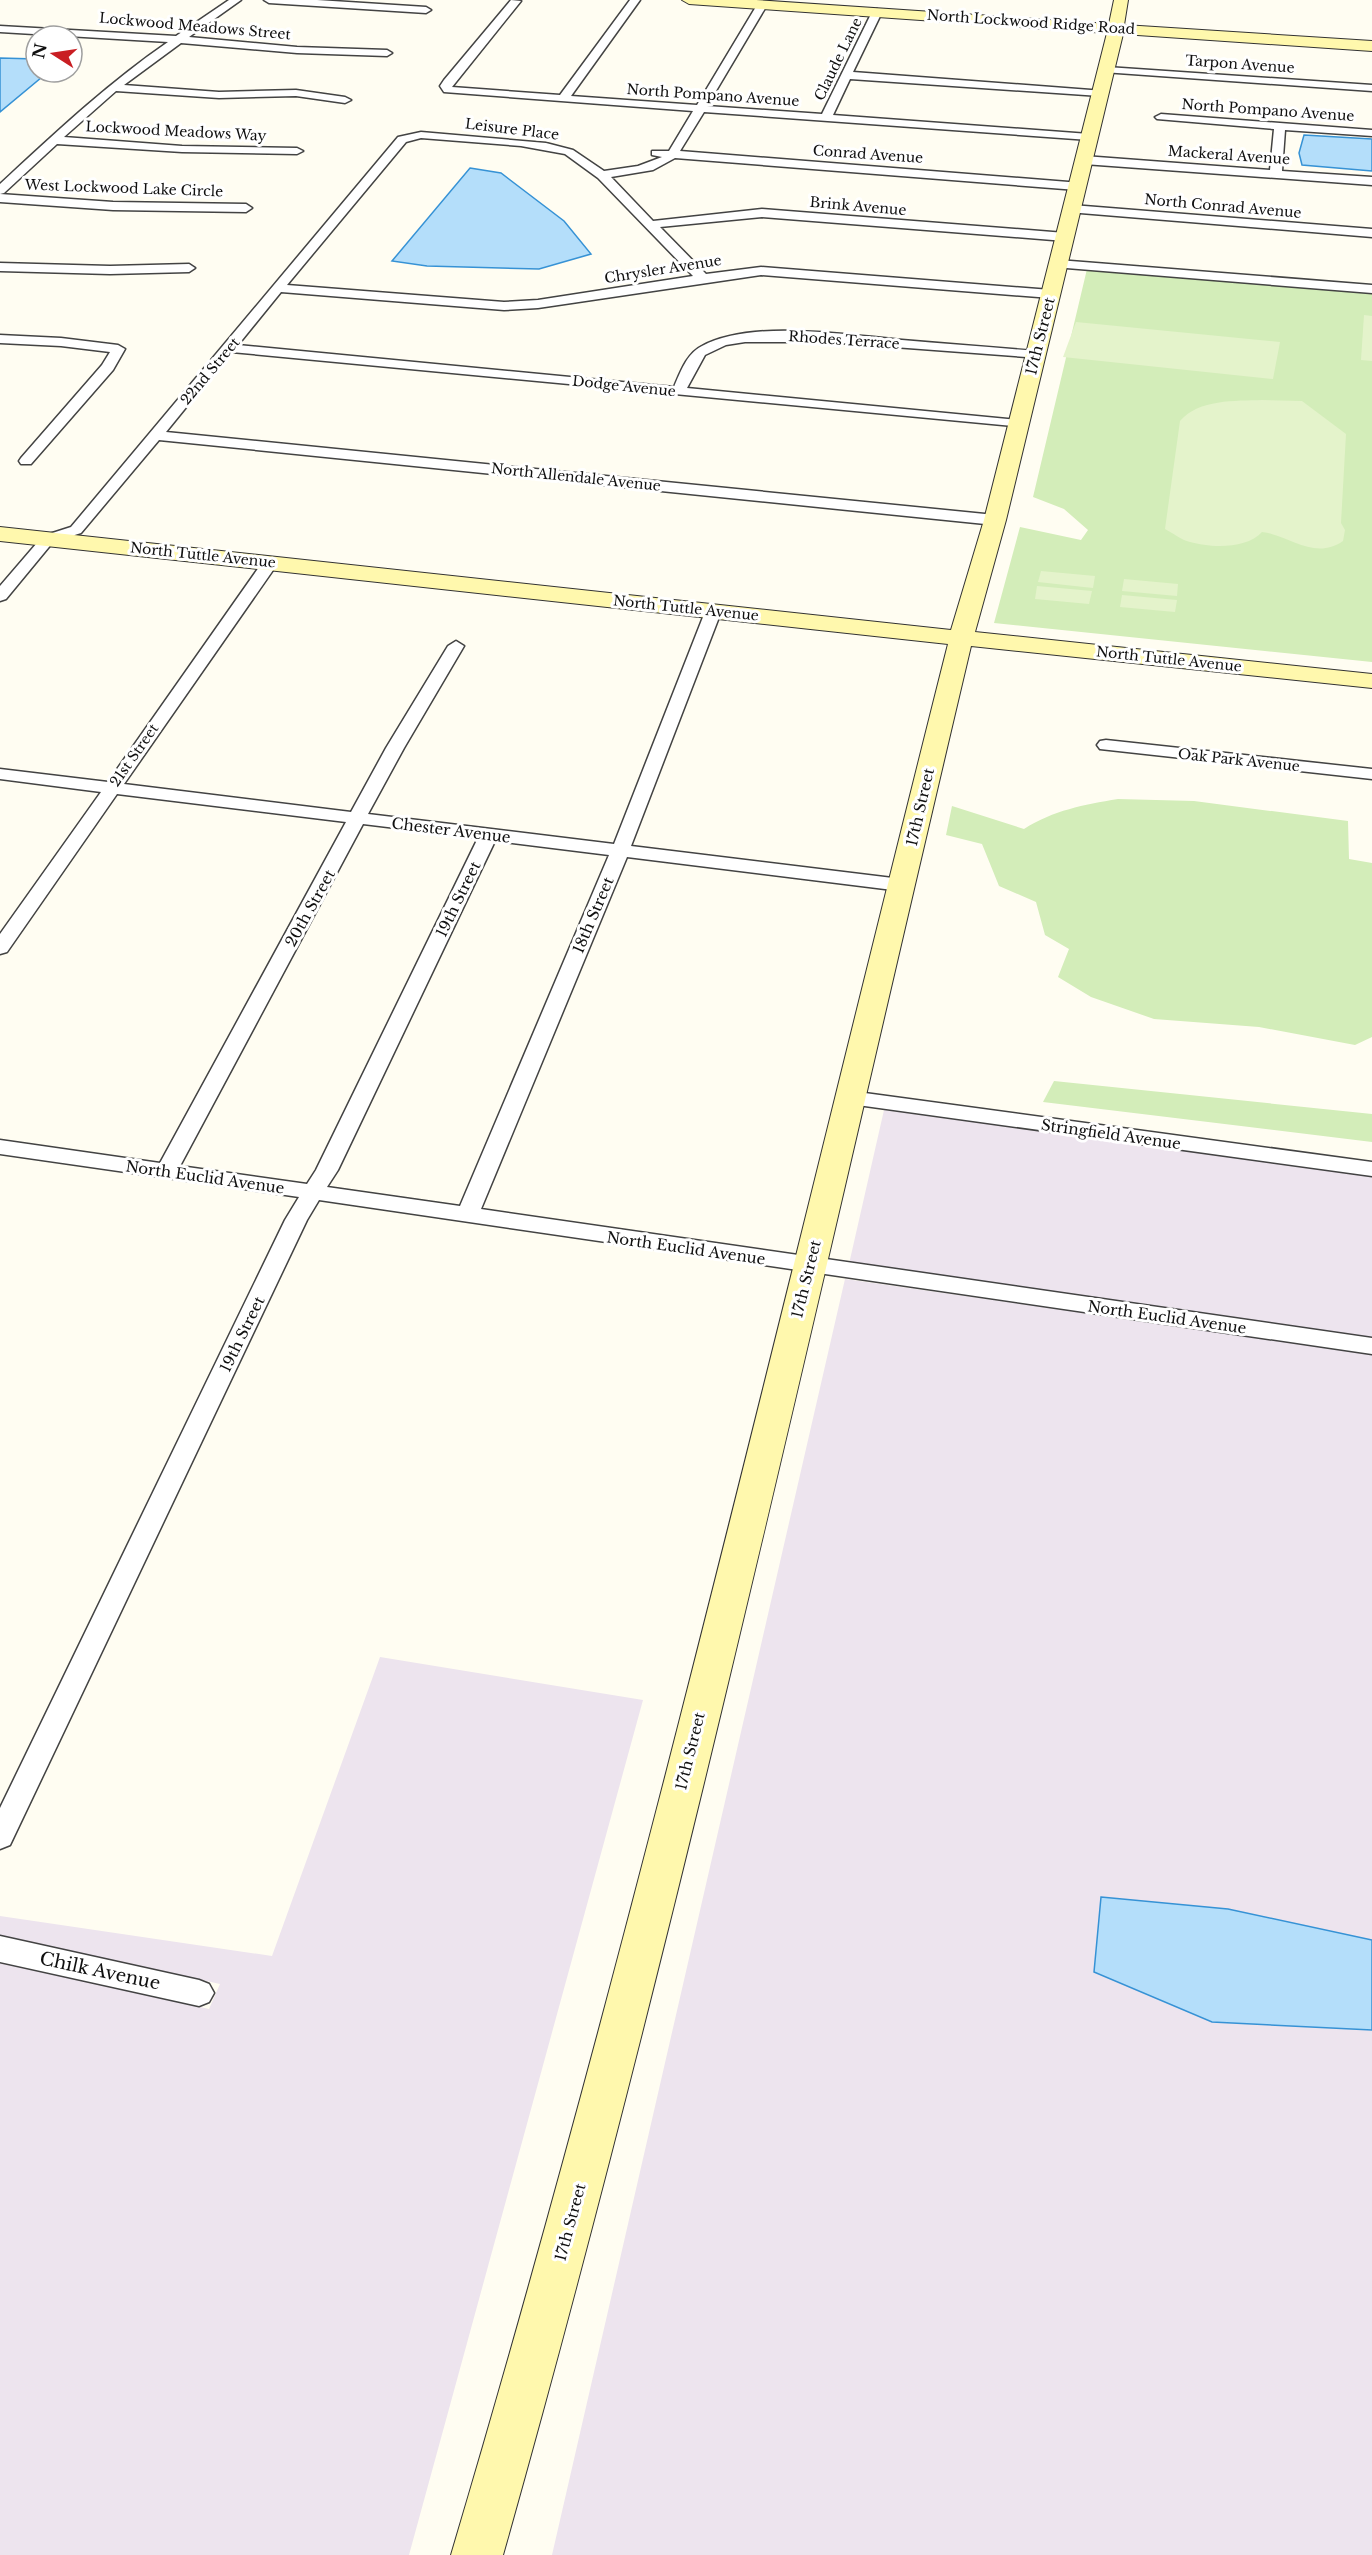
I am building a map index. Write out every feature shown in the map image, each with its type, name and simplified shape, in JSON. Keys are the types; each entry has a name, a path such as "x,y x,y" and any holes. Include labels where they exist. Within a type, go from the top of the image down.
{"main road":[{"name":"North Lockwood Ridge Road","path":"689,0 750,8 793,3 877,12 1118,14 1372,46"},
{"name":"17th Street","path":"477,2555 600,2113 810,1266 963,631 995,520 1104,81 1118,14"},
{"name":"North Tuttle Avenue","path":"0,521 963,631 1372,681"},
{"name":"North Tuttle Avenue","path":"0,534 713,612 1372,666"}],"street":[{"path":"181,37 189,27 222,0"},
{"path":"0,190 52,140 114,88 181,37 236,0"},
{"path":"269,0 426,10"},
{"path":"563,99 635,0"},
{"name":"North Pompano Avenue","path":"516,1 446,86 448,90 826,118 1071,212"},
{"path":"598,172 642,169 667,159 673,154 699,109 750,8"},
{"name":"Claude Lane","path":"826,118 877,12"},
{"name":"Lockwood Meadows Street","path":"0,29 181,37 307,51 387,53"},
{"name":"Tarpon Avenue","path":"847,75 1372,88"},
{"path":"114,88 219,95 296,93 345,100"},
{"name":"North Pompano Avenue","path":"1161,117 1372,133"},
{"path":"1276,174 1280,126"},
{"name":"Leisure Place","path":"412,136 546,146 574,155 598,172 702,278"},
{"name":"22nd Street","path":"76,530 402,139 412,136"},
{"name":"Lockwood Meadows Way","path":"52,140 182,149 297,151"},
{"name":"Conrad Avenue","path":"598,172 634,163 658,148 673,154 1071,212"},
{"name":"Mackeral Avenue","path":"1071,212 1276,174 1372,181"},
{"name":"West Lockwood Lake Circle","path":"0,198 113,206 246,207"},
{"name":"Brink Avenue","path":"649,225 727,214 1071,212 1372,289"},
{"name":"North Conrad Avenue","path":"1071,212 1372,233"},
{"name":"Chrysler Avenue","path":"280,288 504,306 538,304 745,272 779,271 1071,212"},
{"path":"0,267 110,270 189,268"},
{"name":"Rhodes Terrace","path":"678,392 697,357 704,350 723,342 750,338 819,337 1035,355"},
{"path":"0,339 61,342 118,349 108,367 26,461"},
{"name":"Dodge Avenue","path":"229,348 1018,424"},
{"name":"North Allendale Avenue","path":"157,435 995,520"},
{"path":"0,596 48,539 76,530"},
{"name":"21st Street","path":"0,948 270,563"},
{"name":"18th Street","path":"467,1216 619,850 713,612"},
{"name":"20th Street","path":"166,1172 395,748 456,646"},
{"name":"Oak Park Avenue","path":"1106,746 1372,774"},
{"name":"Chester Avenue","path":"0,774 902,885"},
{"name":"19th Street","path":"0,1837 296,1220 327,1170 489,835"},
{"name":"Stringfield Avenue","path":"850,1098 1372,1169"},
{"name":"North Euclid Avenue","path":"0,1147 1372,1346"},
{"name":"Chilk Avenue","path":"0,1949 199,1992"}],"shaded area":[{"path":"884,1110 1372,1176 1372,1338 849,1264"},
{"path":"845,1279 1372,1354 1372,1940 1228,1909 1102,1897 1094,1972 1212,2022 1372,2030 1372,2555 552,2555"},
{"path":"380,1657 643,1700 409,2555 0,2555 0,1962 209,2009 220,1984 0,1935 0,1916 272,1956"}],"green space":[{"path":"1087,269 1372,292 1372,662 994,623 1020,527 1081,540 1088,530 1064,509 1033,497"},
{"path":"1364,315 1372,316 1372,361 1361,360"},
{"path":"1076,322 1280,342 1273,379 1063,357"},
{"path":"1229,401 1302,401 1346,434 1341,523 1345,530 1343,541 1332,546 1312,548 1262,532 1247,542 1218,546 1187,541 1165,529 1180,421 1188,414 1207,405"},
{"path":"1041,571 1095,576 1093,588 1038,582"},
{"path":"1124,579 1178,584 1177,596 1122,591"},
{"path":"1037,586 1092,591 1089,604 1035,599"},
{"path":"1122,595 1177,600 1175,612 1120,607"},
{"path":"1118,799 1194,801 1348,821 1349,859 1372,863 1372,1037 1355,1045 1259,1027 1154,1019 1091,997 1058,977 1069,949 1045,935 1036,902 999,886 982,844 946,835 952,806 1024,829 1058,813"},
{"path":"1054,1081 1372,1114 1372,1142 1043,1102"}],"water":[{"path":"0,58 24,59 24,84 34,84 0,112"},
{"path":"1304,135 1372,139 1372,171 1302,165 1299,153"},
{"path":"470,168 501,173 564,221 591,254 539,269 427,266 392,261"},
{"path":"1101,1897 1228,1909 1372,1940 1372,2030 1212,2022 1094,1972"}]}
